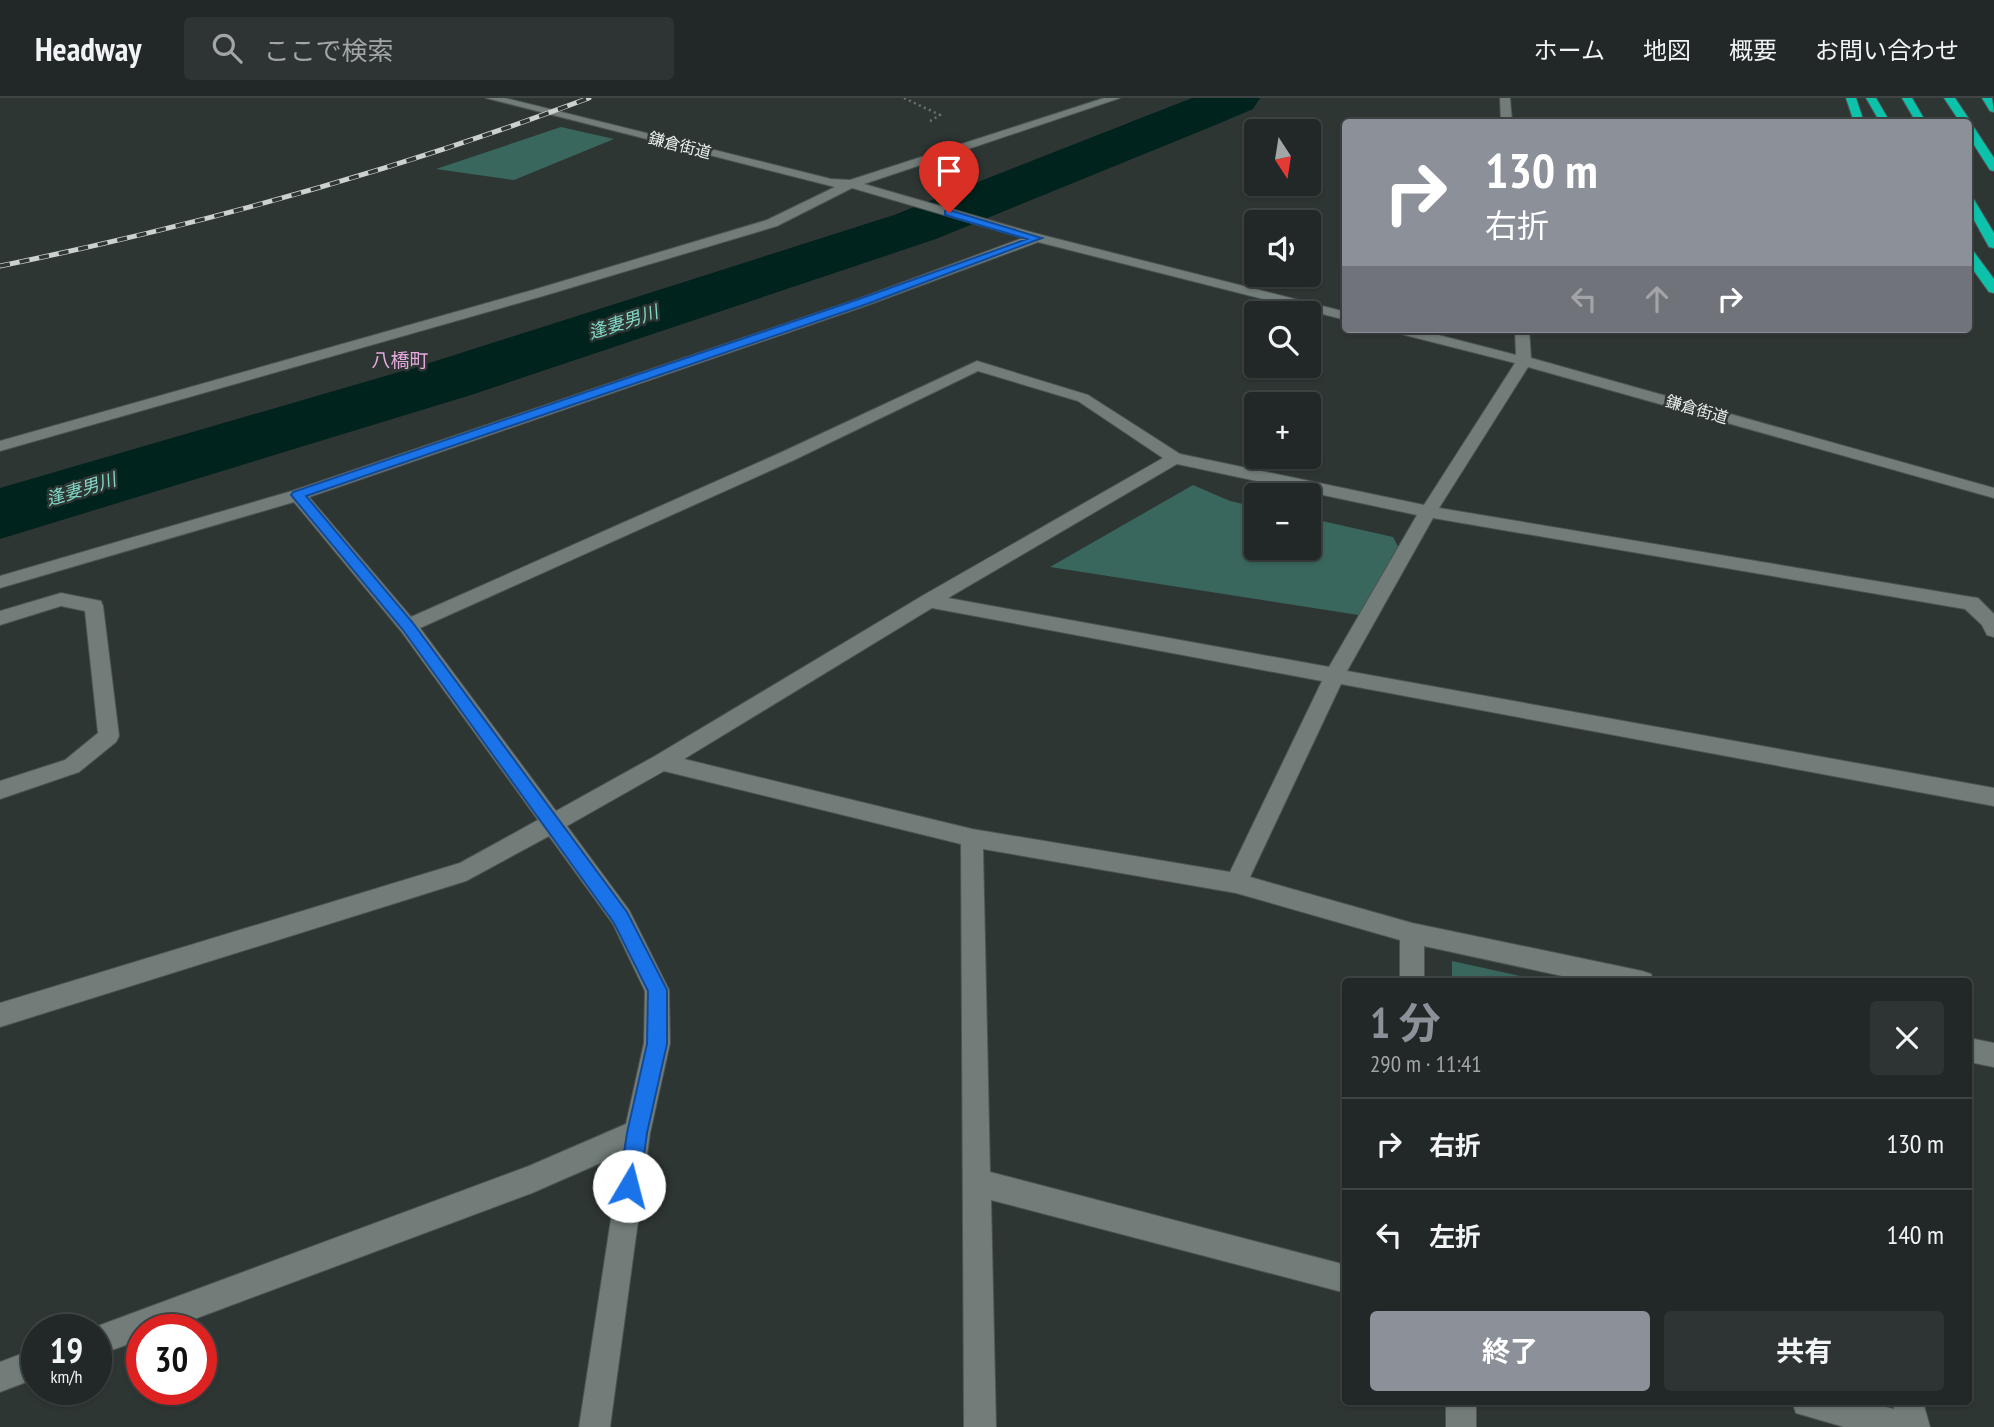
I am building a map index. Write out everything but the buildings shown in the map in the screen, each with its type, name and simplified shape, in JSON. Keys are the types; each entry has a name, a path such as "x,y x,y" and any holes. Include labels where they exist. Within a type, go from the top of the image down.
{"highway":[{"path":"1851,98 1857,119"},
{"path":"1871,98 1883,119"},
{"path":"1907,98 1920,119"},
{"path":"1950,98 1963,119"},
{"path":"1987,98 1994,109"},
{"path":"1972,133 1994,167"},
{"path":"1972,206 1994,244"},
{"path":"1972,260 1994,289"},
{"path":"1972,285 1994,303"}],"street":[{"name":"鎌倉街道","path":"492,98 831,183 850,184 1033,237"},
{"path":"0,446 538,293 772,223 850,184 1115,98"},
{"path":"1505,98 1507,119"},
{"path":"0,582 298,495 863,302 1033,237 1342,315"},
{"name":"鎌倉街道","path":"1414,333 1524,360 1994,493"},
{"path":"1236,883 1335,675 1429,512 1524,360 1522,333"},
{"path":"408,626 788,456 976,366 1083,398 1175,458 1429,512 1971,603 1990,621 1994,630"},
{"path":"0,1016 466,871 662,762 929,601 1175,458"},
{"path":"298,495 408,626 621,917 657,990 657,1044 637,1133 594,1427"},
{"path":"0,618 61,599 94,606 109,736 72,766 0,790"},
{"path":"929,601 1994,797"},
{"path":"662,762 972,838 1236,883 1412,933 1623,978"},
{"path":"972,838 979,1183 980,1427"},
{"path":"1412,933 1412,978"},
{"path":"1972,1051 1994,1055"},
{"path":"112,1335 532,1179 637,1133"},
{"path":"979,1183 1342,1278"},
{"path":"0,1377 21,1369"},
{"path":"1461,1405 1461,1427"},
{"path":"1819,1405 1903,1427"},
{"path":"1909,1405 1914,1427"}],"green space":[{"path":"561,127 614,139 514,180 436,169"},
{"path":"1193,485 1244,504 1244,560 1321,560 1321,521 1393,537 1401,552 1365,616 1050,567"},
{"path":"1452,961 1529,978 1452,978"}],"waterway":[{"name":"逢妻男川","path":"0,514 447,380 915,227 1235,98"}],"railway":[{"path":"0,266 150,233 298,194 444,149 589,98"}],"district":[{"name":"八橋町","path":"400,360"}],"route":[{"path":"629,1186 637,1133 657,1044 657,990 621,917 408,626 298,495 863,302 1037,238 949,213"}]}
